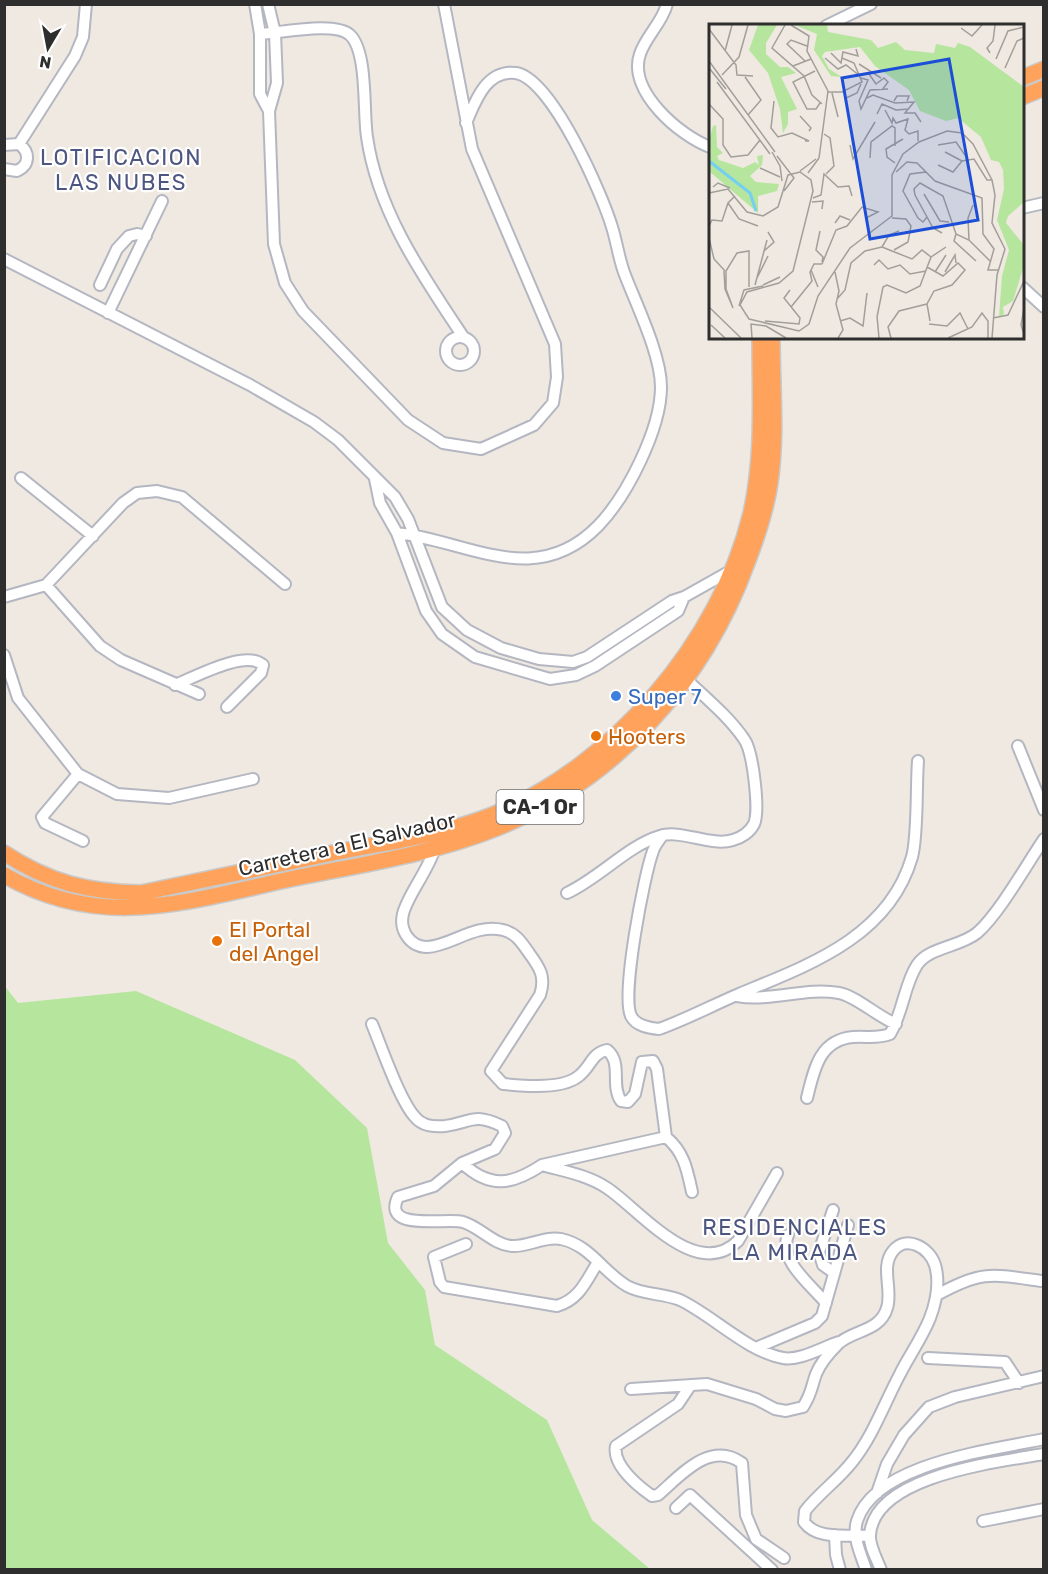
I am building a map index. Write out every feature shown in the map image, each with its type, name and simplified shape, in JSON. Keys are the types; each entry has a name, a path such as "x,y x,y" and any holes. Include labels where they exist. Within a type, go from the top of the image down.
{"highway":[{"path":"1024,78 1044,69"},
{"path":"1024,97 1044,88"},
{"name":"Carretera a El Salvador","path":"4,853 34,872 71,885 106,892 141,893 429,835 489,816 552,784 617,734 663,684 704,625 733,569 751,511 756,481 760,445 760,339"},
{"name":"Carretera a El Salvador","path":"4,875 53,899 107,909 144,909 192,902 435,848 499,827 549,803 580,784 646,727 687,680 727,611 742,577 763,514 773,448 772,339"},
{"path":"687,680 682,675 682,668 697,643 704,625"}],"street":[{"path":"4,146 19,144 75,56 83,37 86,4"},
{"path":"255,4 260,34 261,94 269,111"},
{"path":"268,4 275,33 277,83 269,111 274,244 285,283 303,311 408,420 443,443 481,449 534,425 553,403 557,377 555,344 472,149 444,4"},
{"path":"668,4 640,54 639,73 649,99 680,131 709,146"},
{"path":"830,24 871,4"},
{"path":"260,34 333,27 349,34 359,48 367,137 379,185 393,222 417,266 464,338"},
{"path":"397,533 428,537 501,558 537,558 568,548 598,526 614,506 649,442 660,401 661,387 655,355 625,276 612,227 590,170 560,115 540,87 529,78 517,73 504,74 484,86 466,123"},
{"path":"4,169 17,171 25,165 27,153 19,144"},
{"path":"108,313 162,201"},
{"path":"1024,208 1044,203"},
{"path":"100,285 122,241 137,234 146,236"},
{"path":"4,259 250,385 314,422 338,441 395,497 442,607 455,621 483,641 526,656 554,662 573,662 605,652"},
{"path":"1024,288 1044,307"},
{"path":"21,478 93,536"},
{"path":"375,479 380,503 397,533 426,611 442,634 457,647 475,657 523,673 550,678 576,675 672,600 684,597 733,569"},
{"path":"4,597 46,585 123,502 137,493 157,491 182,497 285,584"},
{"path":"46,585 100,646 122,660 199,694"},
{"path":"419,592 434,586"},
{"path":"4,655 18,698 78,774 117,794 169,798 253,779"},
{"path":"523,673 526,656"},
{"path":"175,685 243,659 263,665 261,673 227,707"},
{"path":"573,662 576,675"},
{"path":"567,893 595,879 637,846 663,835 733,840 748,833 753,827 757,813 749,747 725,716 687,680"},
{"path":"1018,746 1044,810"},
{"path":"663,835 653,850 629,981 629,1006 632,1018 644,1027 659,1029 800,969 846,945 880,915 904,883 913,854 918,761"},
{"path":"78,774 42,817 45,823 83,841"},
{"path":"807,1098 814,1070 822,1052 836,1040 854,1037 880,1038 890,1034 896,1024 917,966 925,956 958,945 978,932 1044,839"},
{"path":"435,848 429,867 403,914 403,930 411,942 427,946 481,930 502,930 519,938 541,970 544,982 540,995 491,1071 503,1084 549,1086 579,1076 595,1055 607,1050 613,1055 616,1064 617,1095 621,1101 628,1101 635,1094 642,1062 652,1061 657,1069 666,1137 679,1148 692,1192"},
{"path":"736,996 754,999 820,992 842,994 879,1017 896,1024"},
{"path":"372,1024 395,1079 415,1117 428,1126 446,1126 470,1118 492,1121 502,1126 505,1133 495,1149 462,1163 434,1186 398,1197 395,1203 396,1211 404,1219 417,1223 450,1220 465,1222 501,1244 513,1246 537,1240 560,1239 583,1247 627,1286 676,1298 705,1312 758,1347 783,1358 798,1356 872,1328 887,1309 889,1286 886,1265 893,1250 906,1242 917,1244 928,1253 935,1264 937,1295 929,1320 868,1437 838,1479 805,1511 804,1522 810,1530 836,1535 855,1535 871,1541 887,1569"},
{"path":"462,1163 474,1174 506,1182 525,1176 542,1165 666,1137"},
{"path":"542,1165 606,1187 656,1229 681,1245 714,1254 729,1250 738,1241 777,1173"},
{"path":"833,1210 819,1252 823,1265 834,1272"},
{"path":"758,1347 815,1323 822,1316 848,1225"},
{"path":"788,1235 784,1245 787,1255 826,1303"},
{"path":"466,1244 434,1257 440,1282 444,1287 557,1306 579,1294 598,1262"},
{"path":"937,1295 979,1275 1001,1275 1041,1281"},
{"path":"631,1389 707,1384 786,1412 803,1407 813,1392 816,1374 839,1342"},
{"path":"928,1358 1005,1362 1014,1372 1019,1383"},
{"path":"866,1569 855,1535 857,1520 876,1493 887,1464 904,1435 929,1407 956,1397 1044,1376"},
{"path":"690,1386 678,1404 616,1446 616,1459 640,1487 652,1496 658,1495 697,1461 720,1456 734,1457 742,1463 746,1515 756,1539 784,1558"},
{"path":"876,1493 916,1468 938,1461 1044,1439"},
{"path":"881,1569 871,1541 880,1509 912,1485 946,1472 1044,1454"},
{"path":"676,1508 690,1495 772,1569"},
{"path":"983,1521 1044,1509"},
{"path":"836,1535 836,1555 840,1569"}],"green space":[{"path":"4,985 18,1003 136,991 295,1060 367,1128 388,1243 425,1290 435,1345 547,1420 592,1520 650,1569 5,1569"}],"place":[{"name":"Super 7","path":"616,696"},
{"name":"Hooters","path":"596,736"},
{"name":"El Portal del Angel","path":"217,941"}],"district":[{"name":"LOTIFICACION LAS NUBES","path":"121,170"},
{"name":"RESIDENCIALES LA MIRADA","path":"795,1240"}]}
